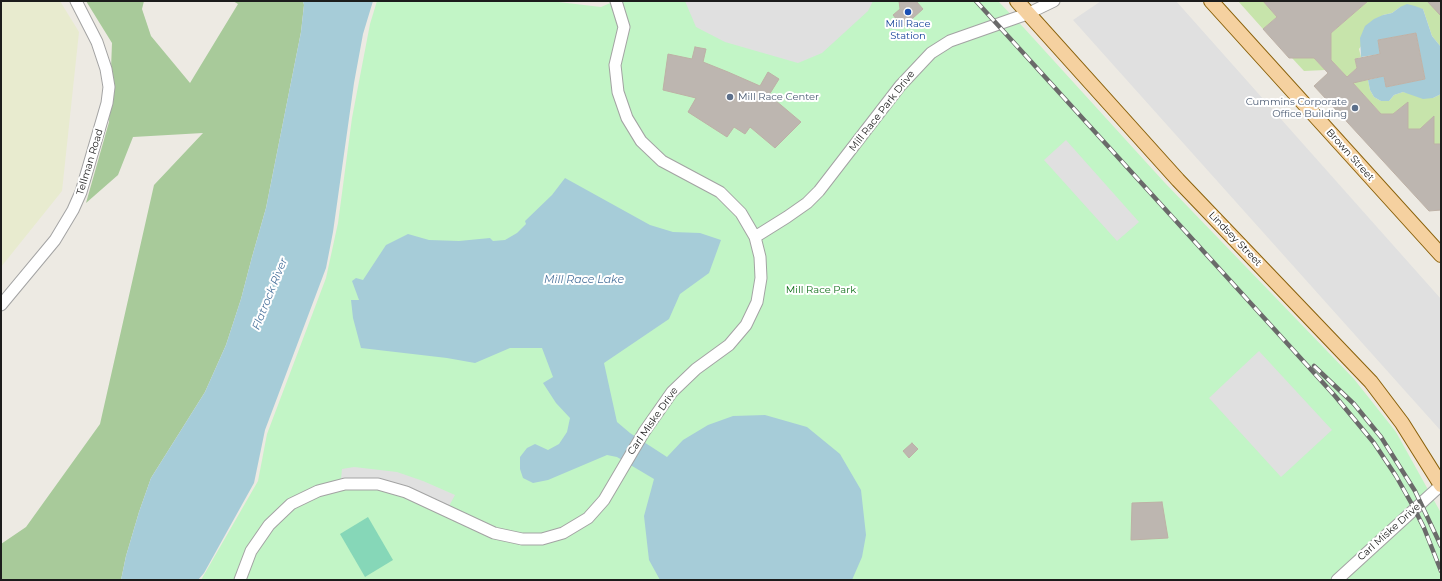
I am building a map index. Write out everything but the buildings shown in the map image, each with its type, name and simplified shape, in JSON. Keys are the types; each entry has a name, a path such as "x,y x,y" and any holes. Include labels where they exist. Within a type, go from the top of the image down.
{"main road":[{"name":"Lindsey Street","path":"1017,1 1178,180 1371,382 1402,422 1441,485"},
{"name":"Brown Street","path":"1211,1 1441,255"}],"street":[{"name":"Tellman Road","path":"1,305 55,240 73,210 81,192 107,103 108,87 106,69 97,42 76,1"},
{"name":"Carl Miske Drive","path":"240,580 251,551 269,525 292,504 318,490 345,484 378,484 406,492 494,533 522,539 542,539 563,533 588,518 604,500 644,432 672,392 696,369 729,345 746,325 757,302 761,278 760,257 755,236 741,213 720,192 662,161 640,141 626,118 618,92 615,65 624,27 616,1"},
{"name":"Mill Race Park Drive","path":"755,236 787,218 807,203 819,191 900,86 930,53 950,41 1028,14 1054,1"},
{"name":"Carl Miske Drive","path":"1337,580 1441,485"}],"green space":[{"path":"1,1 60,1 79,32 62,191 1,267"},
{"path":"86,1 144,1 142,9 151,36 190,83 238,4 233,1 303,1 304,5 301,32 266,208 241,299 226,345 205,392 151,478 126,556 121,580 1,580 1,544 26,527 100,424 154,185 203,133 133,137 118,175 86,203 109,122 112,43"},
{"name":"Mill Race Park","path":"377,1 550,1 601,7 615,1 998,1 1165,183 1354,379 1396,432 1441,513 1441,580 201,580 258,481 267,434 326,278 338,223 352,118 370,24"},
{"path":"1238,1 1263,1 1277,17 1263,29"},
{"path":"1368,1 1441,1 1441,47 1432,36 1423,9 1400,7 1392,13 1383,15 1359,49 1361,57 1355,59 1357,68 1347,77 1331,60 1331,33"},
{"path":"1292,58 1314,58 1325,70 1304,71"},
{"path":"1368,80 1370,90 1374,97 1381,101 1389,101 1394,95 1403,92 1433,98 1441,94 1441,144 1434,144 1434,117 1420,129 1408,129 1408,103 1393,114 1381,114 1351,81"},
{"path":"368,517 393,560 365,577 340,534"}],"shaded area":[{"path":"685,1 873,1 868,11 822,53 798,63 725,42 696,27"},
{"path":"1101,1 1176,1 1441,299 1441,431 1073,20"},
{"path":"1066,140 1139,222 1117,241 1044,160"},
{"path":"1259,351 1332,430 1281,477 1209,398"},
{"path":"354,467 397,472 423,481 455,495 449,506 354,479 341,479 342,469"}],"water":[{"name":"Flatrock River","path":"303,1 373,1 363,34 354,83 333,232 326,268 265,430 254,483 204,573 198,580 121,580 126,556 151,478 205,392 226,345 241,299 266,208 301,32 304,5"},
{"path":"1407,4 1423,9 1432,36 1441,47 1441,94 1433,98 1423,99 1403,92 1394,95 1389,101 1381,101 1374,97 1370,90 1368,80 1384,76 1386,87 1425,79 1416,33 1378,40 1380,54 1361,57 1360,38 1365,26 1374,19 1392,13"},
{"name":"Mill Race Lake","path":"565,178 650,225 673,232 700,233 721,240 709,273 680,294 669,319 604,363 617,422 630,433 667,457 683,440 708,425 733,416 765,415 807,427 840,454 861,490 866,535 862,557 852,580 660,580 649,560 644,516 654,479 617,457 607,455 548,480 533,483 523,478 520,469 520,457 527,448 535,444 548,450 559,444 567,432 570,418 556,403 543,383 553,377 542,348 510,348 475,363 447,358 361,348 353,318 351,300 359,300 352,281 356,278 363,280 386,245 408,234 429,240 459,241 490,238 493,241 505,240 517,233 526,224 525,221 552,195"}],"railway":[{"path":"976,1 1335,396 1374,443 1396,476 1414,508 1424,528 1441,571"},
{"path":"1314,366 1354,404 1381,437 1415,491 1441,546"}],"place":[{"name":"Mill Race Station","path":"908,12"},
{"name":"Mill Race Center","path":"730,97"},
{"name":"Cummins Corporate Office Building","path":"1355,108"}]}
